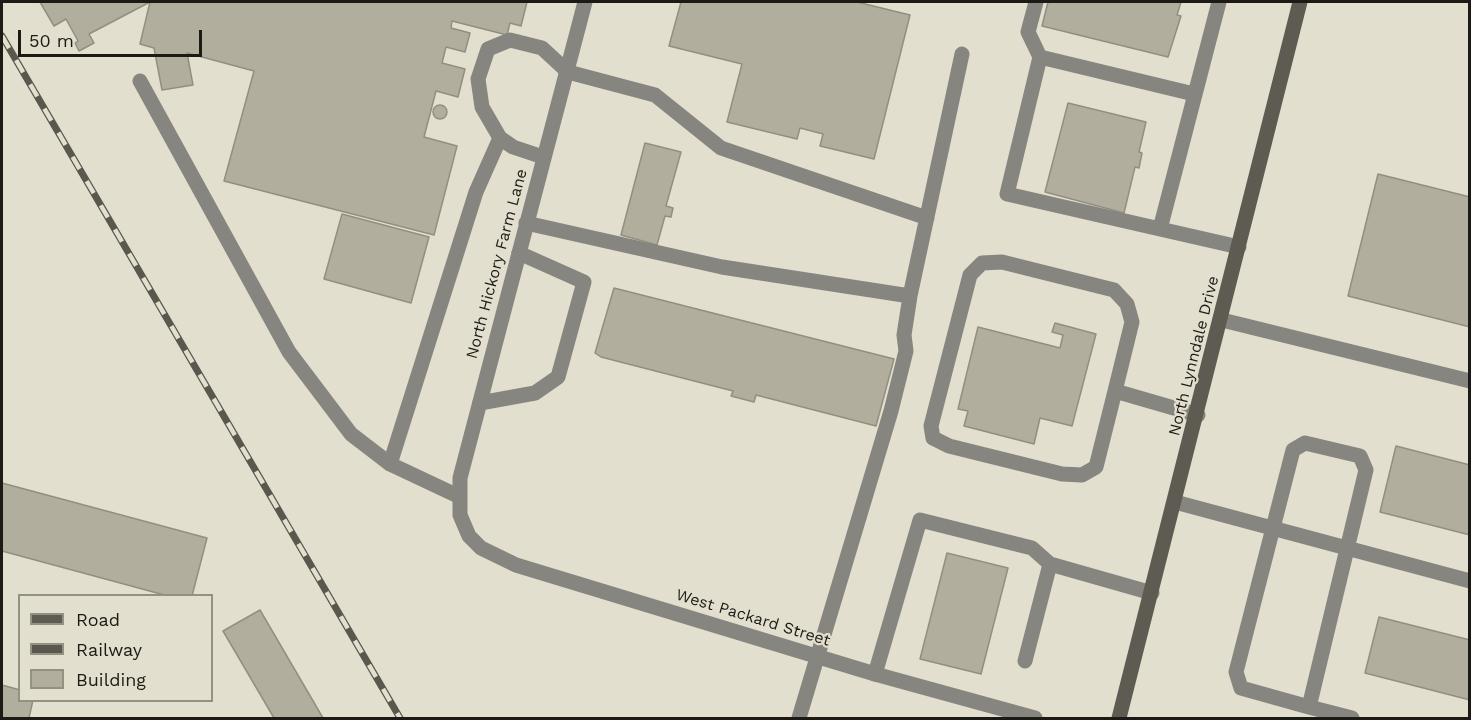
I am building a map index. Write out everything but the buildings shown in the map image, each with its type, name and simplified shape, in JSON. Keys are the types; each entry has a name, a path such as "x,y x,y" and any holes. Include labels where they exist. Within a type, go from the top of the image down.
{"main road":[{"name":"North Lynndale Drive","path":"1119,718 1198,415 1300,2"}],"street":[{"name":"North Hickory Farm Lane","path":"469,536 460,515 458,496 526,223 585,2"},
{"path":"1036,2 1028,32 1040,57 1007,194 1239,247"},
{"path":"1160,229 1219,2"},
{"path":"543,157 513,147 500,138 482,107 478,80 488,49 510,40 542,48 568,72 655,95 721,148 927,218"},
{"path":"799,718 819,657 906,351 904,335 910,296 962,54"},
{"path":"1040,57 1194,94"},
{"path":"140,81 289,352 351,434 390,464 458,496"},
{"path":"390,464 476,192 500,138"},
{"path":"526,223 722,267 910,296"},
{"path":"480,403 535,393 558,377 584,282 519,253"},
{"path":"1002,262 1114,290 1127,304 1132,322 1115,391 1096,467 1082,475 1062,474 949,446 933,438 931,426 970,275 982,263 1002,262"},
{"path":"1222,320 1470,381"},
{"path":"1115,391 1198,415"},
{"path":"1309,707 1366,470 1360,456 1305,442 1293,450 1236,672 1241,688 1309,707 1352,718"},
{"path":"1175,502 1470,581"},
{"path":"875,674 920,520 1032,548 1050,564 1152,593"},
{"name":"West Packard Street","path":"469,536 481,548 516,565 875,674 1035,718"},
{"path":"1025,661 1050,564"}],"railway":[{"path":"2,36 400,718"}]}
